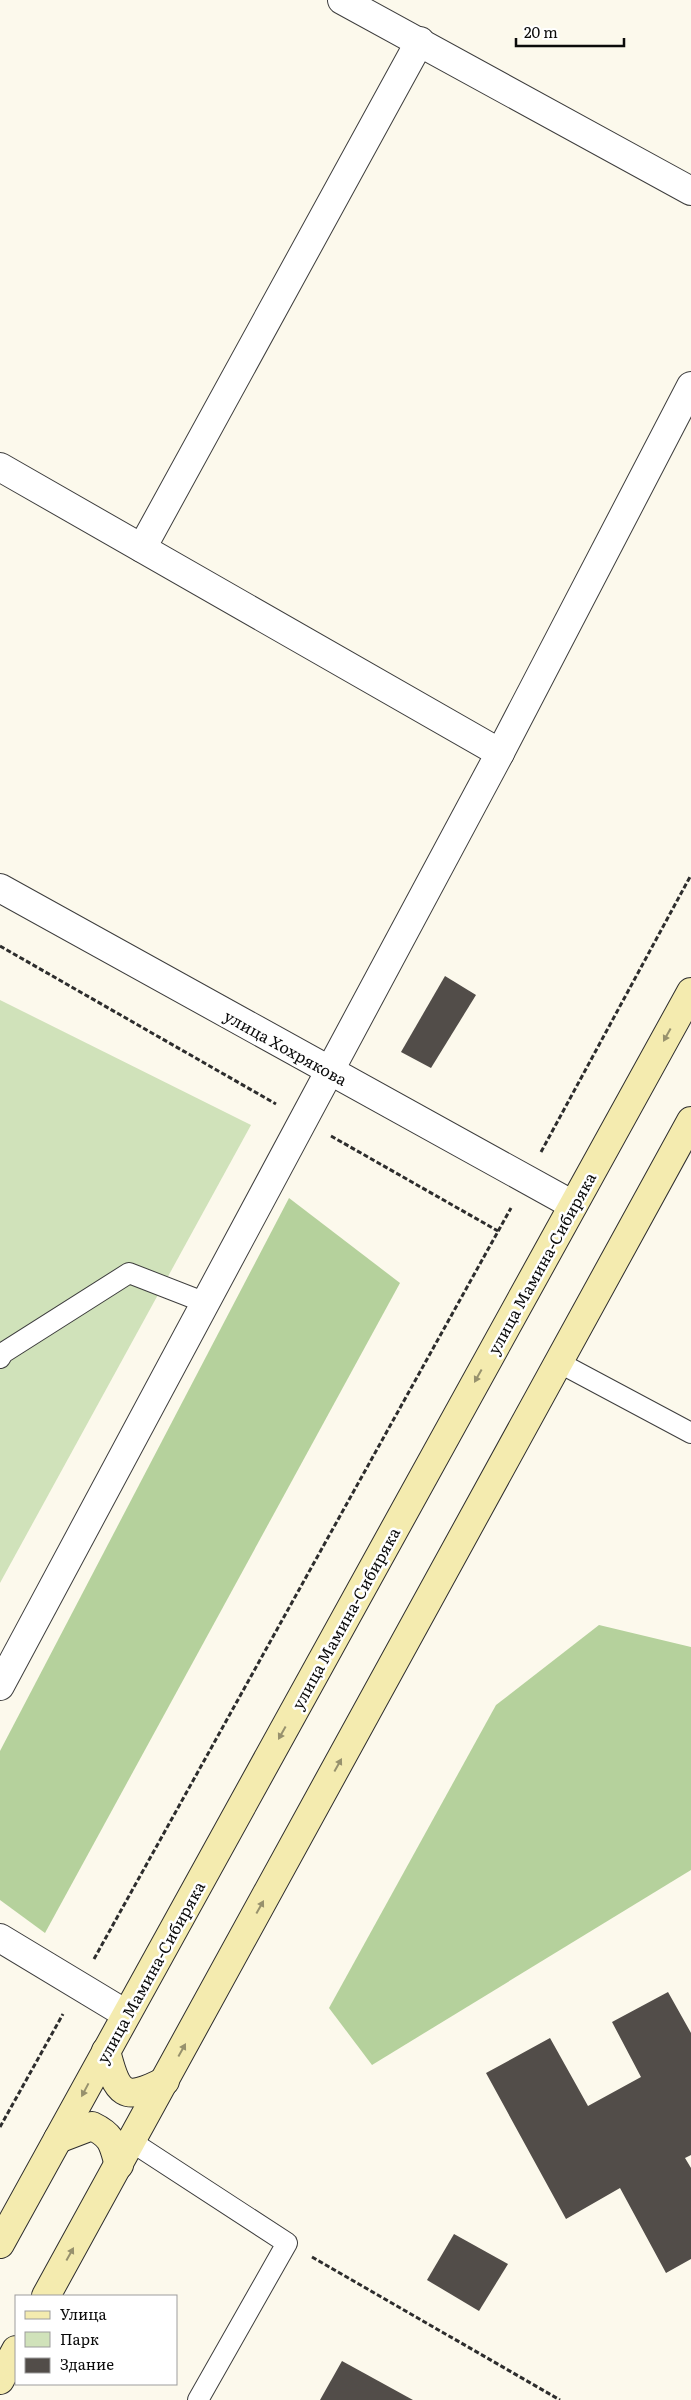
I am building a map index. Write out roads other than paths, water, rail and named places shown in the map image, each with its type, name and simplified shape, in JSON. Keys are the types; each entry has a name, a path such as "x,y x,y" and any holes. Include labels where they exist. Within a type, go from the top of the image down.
{"main road":[{"name":"улица Мамина-Сибиряка","path":"0,2244 691,992"},
{"path":"47,2295 126,2154 691,1122"},
{"path":"106,2051 118,2087 124,2091 143,2092 165,2081"},
{"path":"58,2139 92,2126 103,2132 126,2154"},
{"path":"0,2380 15,2352"}],"street":[{"path":"342,0 691,191"},
{"path":"142,548 420,42"},
{"path":"0,1685 500,753 691,386"},
{"path":"0,467 500,753"},
{"name":"улица Хохрякова","path":"0,888 573,1205"},
{"path":"0,1938 126,2014"}],"lane":[{"path":"0,1358 3,1353 130,1273 206,1303"},
{"path":"558,1362 689,1426"},
{"path":"126,2154 288,2244 198,2400"}]}
